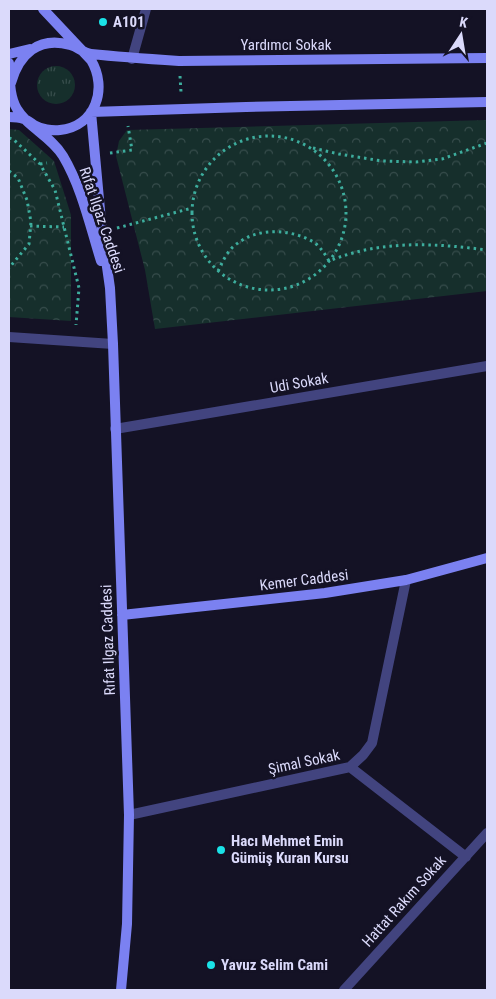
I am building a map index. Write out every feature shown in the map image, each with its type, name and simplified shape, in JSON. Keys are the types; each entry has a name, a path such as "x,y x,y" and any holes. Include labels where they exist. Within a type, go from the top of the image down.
{"street":[{"name":"Rıfat Ilgaz Caddesi","path":"43,9 84,53 96,68 99,76 99,95 91,112 102,232 110,288 129,815 127,924 122,990"},
{"path":"132,59 146,9"},
{"path":"9,54 46,43 59,42 73,46 84,53"},
{"path":"11,83 14,69 22,57 33,48"},
{"name":"Yardımcı Sokak","path":"84,53 132,59 179,61 487,58"},
{"name":"Rıfat Ilgaz Caddesi","path":"9,63 12,96 17,109 25,119 52,142 65,160 82,200 110,288"},
{"path":"9,117 25,119 36,126 48,130 60,130 72,127 83,121 91,112 487,102"},
{"path":"9,336 113,344"},
{"name":"Udi Sokak","path":"115,429 487,366"},
{"name":"Kemer Caddesi","path":"122,615 325,594 406,580 487,558"},
{"name":"Şimal Sokak","path":"129,815 350,767 372,743 406,580"},
{"path":"350,767 466,857"},
{"name":"Hattat Rakım Sokak","path":"344,990 487,833"}],"path":[{"path":"179,61 182,109"},
{"path":"95,156 132,150 128,122"},
{"path":"276,136 294,139 310,147 322,156 332,168 344,195 346,215 343,235 330,261 317,274 302,283 276,290 258,289 241,284 218,271 205,256 196,238 192,218 195,190 202,174 218,154 234,144 250,138 276,136"},
{"path":"9,138 14,139 40,164 55,190 79,288 76,327 79,342"},
{"path":"310,147 339,154 382,160 416,162 442,159 487,143"},
{"path":"40,164 65,160"},
{"path":"9,171 18,178 27,200 30,226 29,244 9,268"},
{"name":"Rıfat Ilgaz Caddesi","path":"102,232 192,208"},
{"path":"30,226 64,227"},
{"path":"218,271 228,253 238,242 265,232 282,232 300,236 320,248 330,261"},
{"path":"330,261 367,250 405,244 487,250"}],"green space":[{"path":"56,66 70,71 75,85 70,99 56,104 42,99 37,85 42,71"},
{"path":"487,120 487,291 155,329 145,270 116,156 119,141 127,130"},
{"path":"9,129 19,130 54,161 71,215 71,321 9,317"}],"place":[{"name":"A101","path":"103,22"},
{"name":"Hacı Mehmet Emin Gümüş Kuran Kursu","path":"221,850"},
{"name":"Yavuz Selim Cami","path":"211,965"}]}
